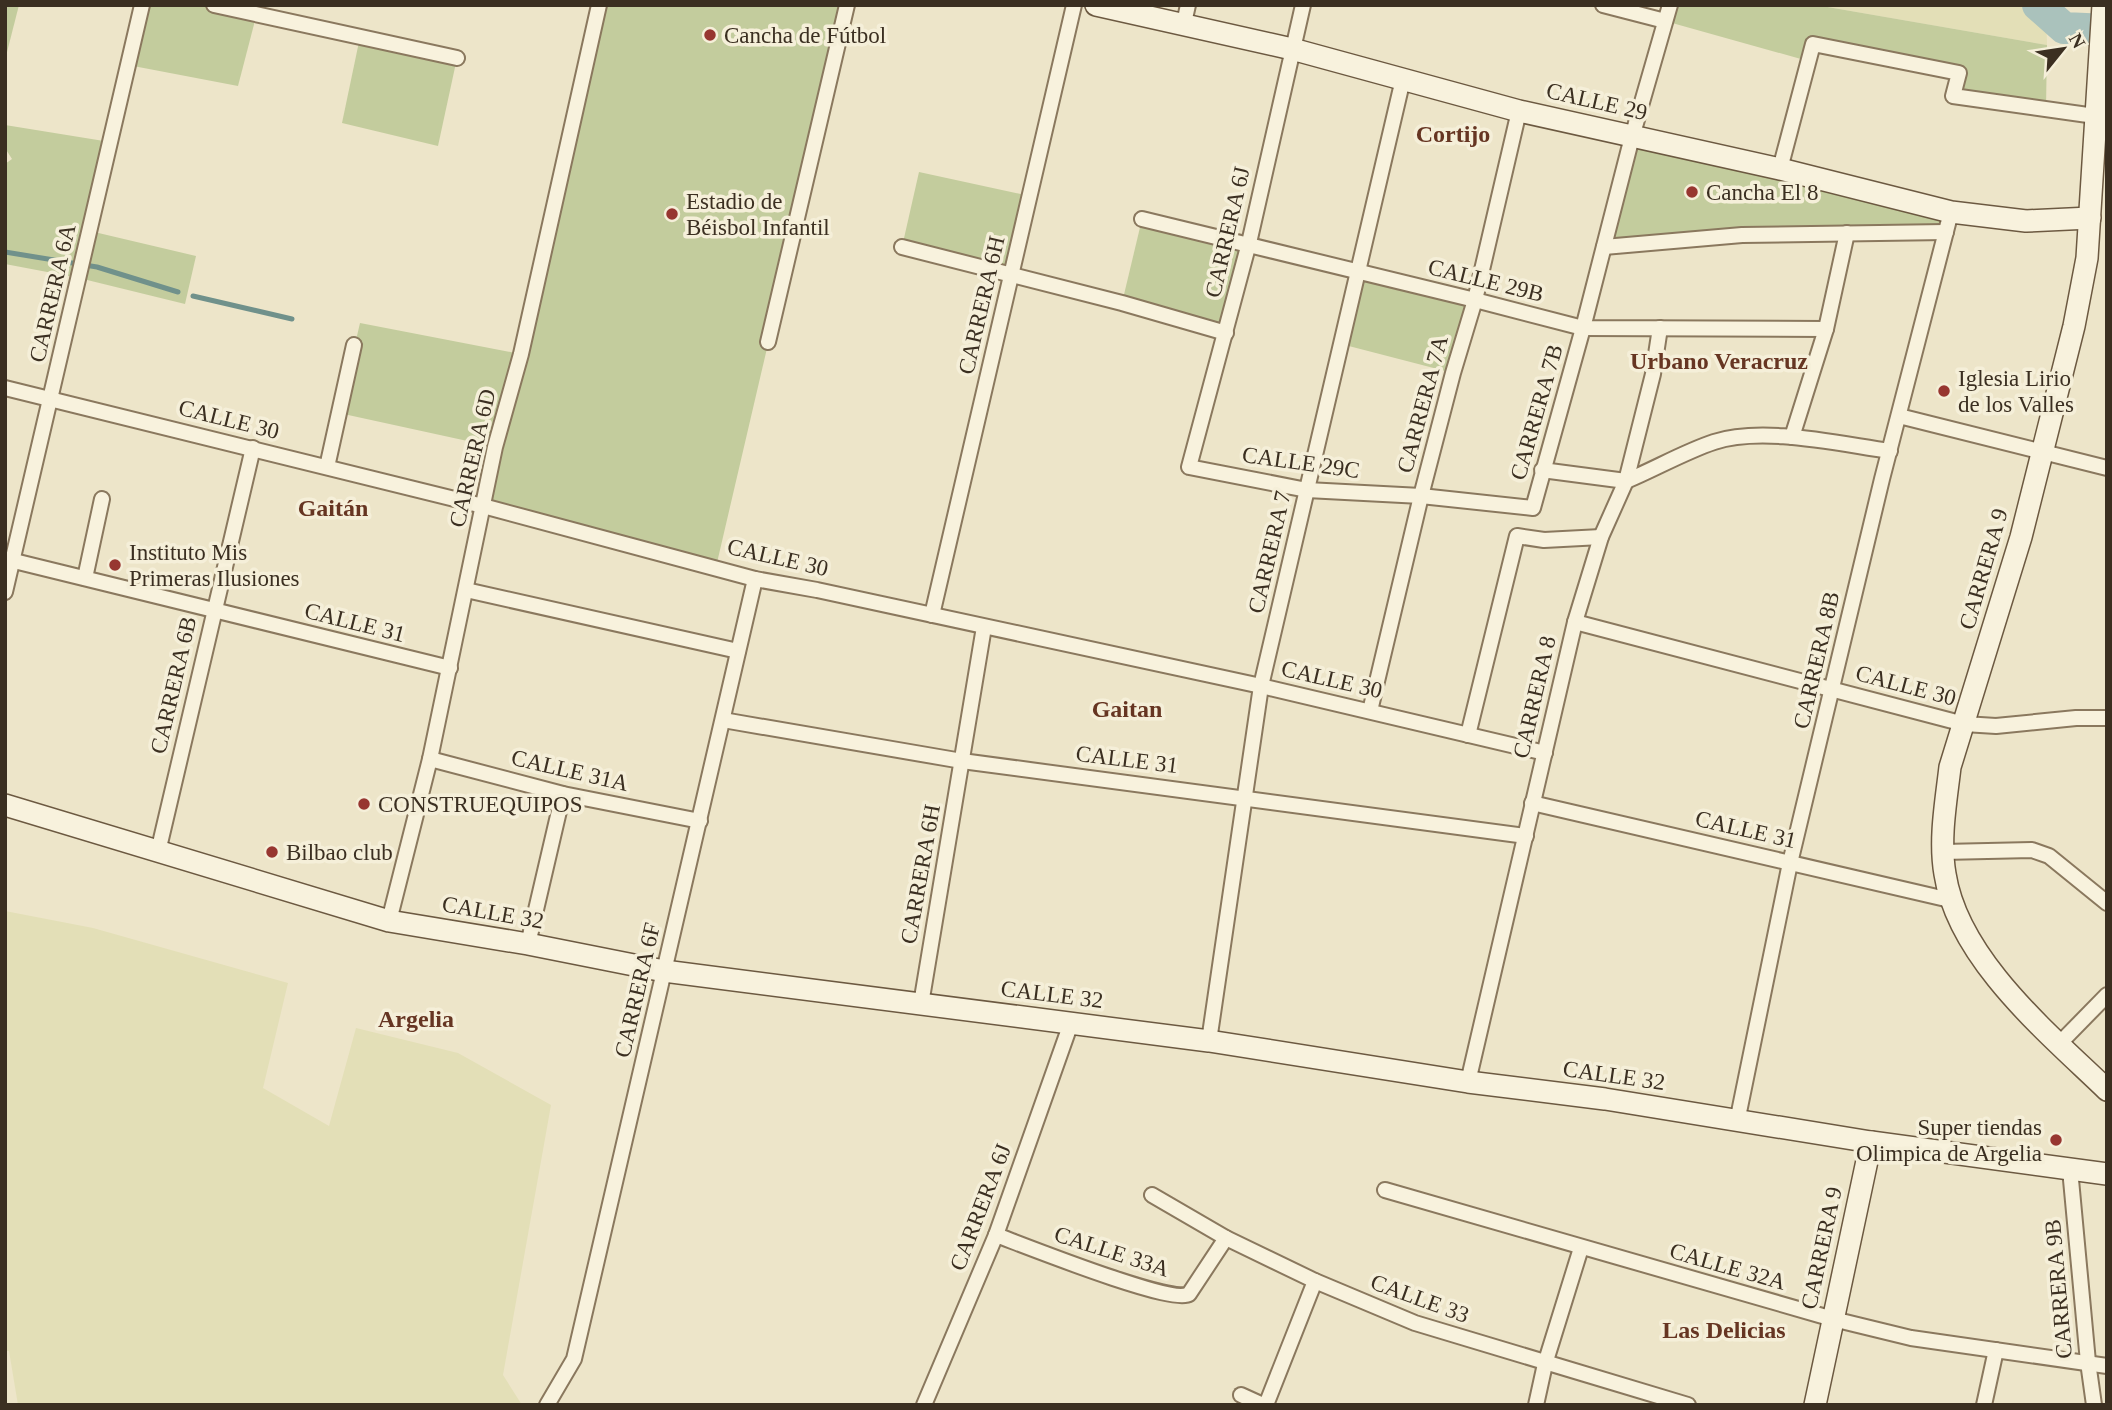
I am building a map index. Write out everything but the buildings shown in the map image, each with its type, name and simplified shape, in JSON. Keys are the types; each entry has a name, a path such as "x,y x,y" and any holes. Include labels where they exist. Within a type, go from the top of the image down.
{"street":[{"name":"CARRERA 6A","path":"5,592 9,560 51,399 142,5"},
{"path":"214,5 457,58"},
{"name":"CARRERA 6D","path":"389,921 430,759 493,459 521,354 599,5"},
{"path":"768,342 847,5"},
{"name":"CARRERA 6H","path":"932,615 1074,5"},
{"name":"CALLE 29","path":"1096,5 1186,14 1292,49 1519,111 1780,169 1948,222 2090,218"},
{"name":"CARRERA 6J","path":"1189,467 1249,243 1303,5"},
{"path":"1603,5 1665,21"},
{"name":"CARRERA 7B","path":"1533,508 1670,5"},
{"name":"CARRERA 9","path":"2102,10 2098,72 2101,119 2087,258 2077,312 2021,537 1950,767 1943,852 1950,900 1965,930 1998,980 2107,1090"},
{"path":"1780,169 1813,44 1959,73 1953,96 2101,119"},
{"name":"CARRERA 7","path":"1209,1041 1261,686 1403,79"},
{"name":"CARRERA 7A","path":"1370,710 1421,496 1475,300 1519,111"},
{"name":"CALLE 29B","path":"1142,219 1249,243 1583,328 1826,328"},
{"path":"1604,247 1742,234 1847,233 1948,222"},
{"name":"CARRERA 8B","path":"1737,1122 1790,863 1880,489 1948,222"},
{"path":"1792,437 1826,328 1847,233"},
{"path":"902,247 1122,303 1226,333"},
{"name":"CARRERA 8","path":"1468,1082 1575,622 1601,537 1626,481 1653,374 1660,328"},
{"path":"327,467 354,345"},
{"name":"CALLE 30","path":"5,388 483,506 755,579 817,590 1370,710 1545,753"},
{"path":"1899,416 2107,468"},
{"path":"1542,470 1626,481 1714,442 1737,437 1792,437 1889,455"},
{"name":"CARRERA 6B","path":"158,852 253,448"},
{"name":"CALLE 29C","path":"1189,467 1306,495 1421,496 1533,508"},
{"path":"85,578 102,499"},
{"path":"1468,735 1517,536 1544,540 1601,537"},
{"name":"CALLE 31","path":"9,560 450,668"},
{"name":"CARRERA 6F","path":"547,1405 574,1359 755,579"},
{"path":"466,590 738,651"},
{"name":"CALLE 30","path":"1575,622 1964,724 1996,726 2076,718 2107,718"},
{"name":"CARRERA 6H","path":"921,1004 984,627"},
{"name":"CALLE 31","path":"723,720 962,761 1525,836"},
{"name":"CALLE 31A","path":"430,759 563,794 700,821"},
{"path":"528,944 563,794"},
{"name":"CALLE 31","path":"1532,803 1950,900"},
{"name":"CALLE 32","path":"5,804 389,921 528,944 664,971 1209,1041 1468,1082 1605,1099 1871,1142 2107,1174"},
{"path":"1943,852 2032,850 2049,856 2107,903"},
{"path":"2059,1044 2107,995"},
{"name":"CARRERA 6J","path":"924,1405 996,1235 1071,1023"},
{"name":"CARRERA 9","path":"1815,1405 1871,1142"},
{"name":"CARRERA 9B","path":"2070,1169 2094,1405"},
{"name":"CALLE 32A","path":"1385,1190 1833,1319 1911,1338 2107,1366"},
{"name":"CALLE 33","path":"1152,1195 1226,1238 1315,1281 1415,1323 1688,1405"},
{"name":"CALLE 33A","path":"996,1235 1124,1282 1180,1297 1189,1294 1226,1238"},
{"path":"1535,1405 1581,1248"},
{"path":"1241,1395 1265,1405 1315,1281"},
{"path":"1984,1405 1996,1350"}],"shaded area":[{"path":"1816,5 2046,5 2047,45"},
{"path":"5,911 93,928 288,983 263,1088 329,1126 356,1028 458,1053 551,1105 503,1375 522,1405 18,1405 9,1351 5,1351"}],"green space":[{"path":"5,5 19,5 5,60"},
{"path":"142,5 214,5 257,13 238,86 128,65"},
{"path":"599,5 847,5 716,567 483,506 495,447 339,413 360,323 521,354"},
{"path":"1670,5 1816,5 2047,45 2046,109 1953,96 1958,74 1813,44 1808,61 1665,21"},
{"path":"360,37 457,58 438,146 342,123"},
{"path":"5,125 110,142 90,231 196,256 185,304 79,278 5,264 5,164 12,159 5,148"},
{"path":"1632,137 1951,212 1946,232 1604,247"},
{"path":"919,172 1030,196 1011,276 902,247"},
{"path":"1142,219 1249,243 1226,333 1122,303"},
{"path":"1358,272 1475,300 1453,373 1341,344"}],"waterway":[{"path":"2038,5 2064,28 2107,30"},
{"path":"5,252 97,267 178,292"},
{"path":"193,296 292,319"}],"place":[{"name":"Cancha de Fútbol","path":"710,35"},
{"name":"Cancha El 8","path":"1692,192"},
{"name":"Estadio de Béisbol Infantil","path":"672,214"},
{"name":"Iglesia Lirio de los Valles","path":"1944,391"},
{"name":"Instituto Mis Primeras Ilusiones","path":"115,565"},
{"name":"CONSTRUEQUIPOS","path":"364,804"},
{"name":"Bilbao club","path":"272,852"},
{"name":"Super tiendas Olimpica de Argelia","path":"2056,1140"}],"district":[{"name":"Cortijo","path":"1453,134"},
{"name":"Urbano Veracruz","path":"1719,361"},
{"name":"Gaitán","path":"333,508"},
{"name":"Gaitan","path":"1127,709"},
{"name":"Argelia","path":"416,1019"},
{"name":"Las Delicias","path":"1724,1330"}]}
